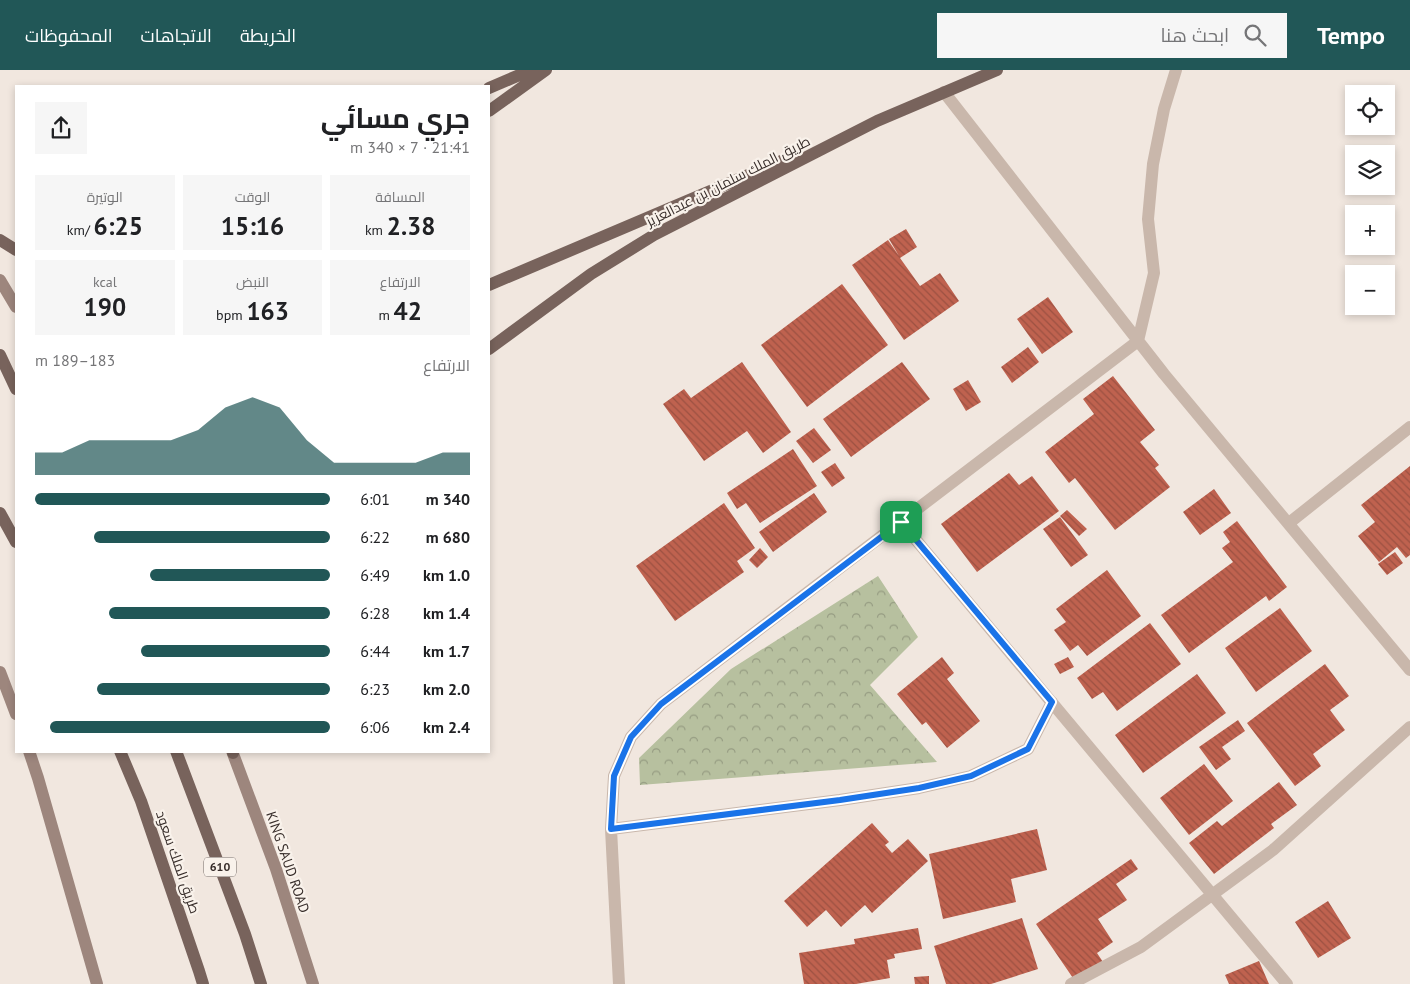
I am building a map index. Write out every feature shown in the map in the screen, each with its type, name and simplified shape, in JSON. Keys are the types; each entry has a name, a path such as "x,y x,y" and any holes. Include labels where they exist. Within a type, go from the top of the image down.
{"main road":[{"path":"490,88 531,70"},
{"path":"490,110 546,70"},
{"name":"طريق الملك سلمان بن عبدالعزيز","path":"490,347 591,274 654,235 877,121 997,70"},
{"path":"490,285 877,121"},
{"path":"0,240 15,249"},
{"path":"0,280 15,305"},
{"path":"0,355 15,387"},
{"path":"0,513 15,540"},
{"path":"0,672 15,711"},
{"path":"30,753 97,984"},
{"name":"طريق الملك سعود","path":"121,753 141,801 200,971 202,984"},
{"name":"610","path":"177,753 245,934 261,984"},
{"name":"KING SAUD ROAD","path":"232,753 276,870 313,984"}],"street":[{"path":"619,984 611,829 614,776 631,737 661,704 1138,341 1154,273 1148,219 1153,164 1164,109 1176,70"},
{"path":"944,92 1138,341 1410,670"},
{"path":"1289,523 1410,426"},
{"path":"901,522 1287,984"},
{"path":"611,829 860,797 919,788 971,776 1028,749 1052,702"},
{"path":"1072,984 1141,946 1272,850 1410,727"}],"green space":[{"path":"878,576 918,637 870,685 937,762 640,785 639,758 731,669"}],"building":[{"path":"906,229 917,247 900,258 920,286 940,273 959,301 904,340 852,265 888,240 899,256 889,239"},
{"path":"842,284 888,345 807,407 761,345"},
{"path":"1048,297 1073,332 1042,354 1017,319"},
{"path":"1028,347 1039,362 1012,383 1001,367"},
{"path":"742,362 791,432 763,453 747,431 704,461 663,404 684,389 691,398"},
{"path":"902,362 930,399 851,457 823,419"},
{"path":"1113,376 1155,430 1140,442 1159,465 1155,468 1170,487 1115,530 1075,478 1069,483 1045,452 1094,414 1083,399"},
{"path":"968,380 981,402 966,411 953,389"},
{"path":"814,428 831,450 813,463 796,441"},
{"path":"793,449 817,486 760,523 746,503 737,509 727,493"},
{"path":"835,463 845,478 832,487 821,472"},
{"path":"1410,466 1410,555 1406,558 1397,547 1379,562 1358,536 1375,522 1361,505"},
{"path":"1009,473 1019,485 1032,476 1059,511 977,572 941,524"},
{"path":"1214,489 1231,513 1200,535 1183,512"},
{"path":"814,493 827,512 773,552 759,532"},
{"path":"724,503 755,548 737,561 744,572 675,621 636,566"},
{"path":"1067,510 1087,529 1079,536 1060,516"},
{"path":"1060,517 1088,555 1071,567 1043,529"},
{"path":"1237,521 1287,587 1269,601 1266,596 1189,653 1161,615 1233,562 1222,548 1230,542 1223,532"},
{"path":"760,548 768,557 757,568 749,560"},
{"path":"1395,552 1403,563 1387,575 1378,564"},
{"path":"1107,570 1141,616 1087,656 1078,645 1070,651 1054,630 1066,622 1056,609"},
{"path":"1280,608 1312,651 1256,692 1225,648"},
{"path":"1150,623 1181,664 1117,711 1103,692 1092,699 1077,678"},
{"path":"942,657 954,673 947,679 980,721 947,748 926,722 922,725 897,694"},
{"path":"1068,657 1074,667 1060,674 1054,664"},
{"path":"1325,664 1349,696 1330,710 1345,730 1313,754 1321,766 1295,786 1247,723"},
{"path":"1197,674 1226,713 1143,773 1115,735"},
{"path":"1238,720 1245,731 1222,747 1231,759 1216,770 1199,747"},
{"path":"1204,764 1233,801 1189,835 1160,798"},
{"path":"1279,782 1297,805 1271,824 1274,828 1214,874 1189,843 1217,821 1222,826"},
{"path":"872,823 889,842 885,845 892,853 908,839 928,861 872,913 865,905 841,927 826,910 807,927 784,901"},
{"path":"1037,829 1047,870 1011,879 1016,902 943,919 929,854"},
{"path":"1131,859 1138,869 1116,884 1127,900 1098,919 1113,942 1097,953 1103,962 1075,981 1036,924"},
{"path":"1328,901 1351,938 1318,958 1295,922"},
{"path":"1022,918 1038,969 991,984 946,984 934,946"},
{"path":"918,928 922,949 894,954 895,958 887,960 890,978 856,984 804,984 799,953 855,944 854,939"},
{"path":"1259,961 1269,984 1229,984 1225,975"},
{"path":"929,976 929,984 915,984 914,977"}],"route":[{"path":"901,522 1052,702 1028,749 971,776 919,788 611,829 614,776 631,737 661,704 901,522"}]}
